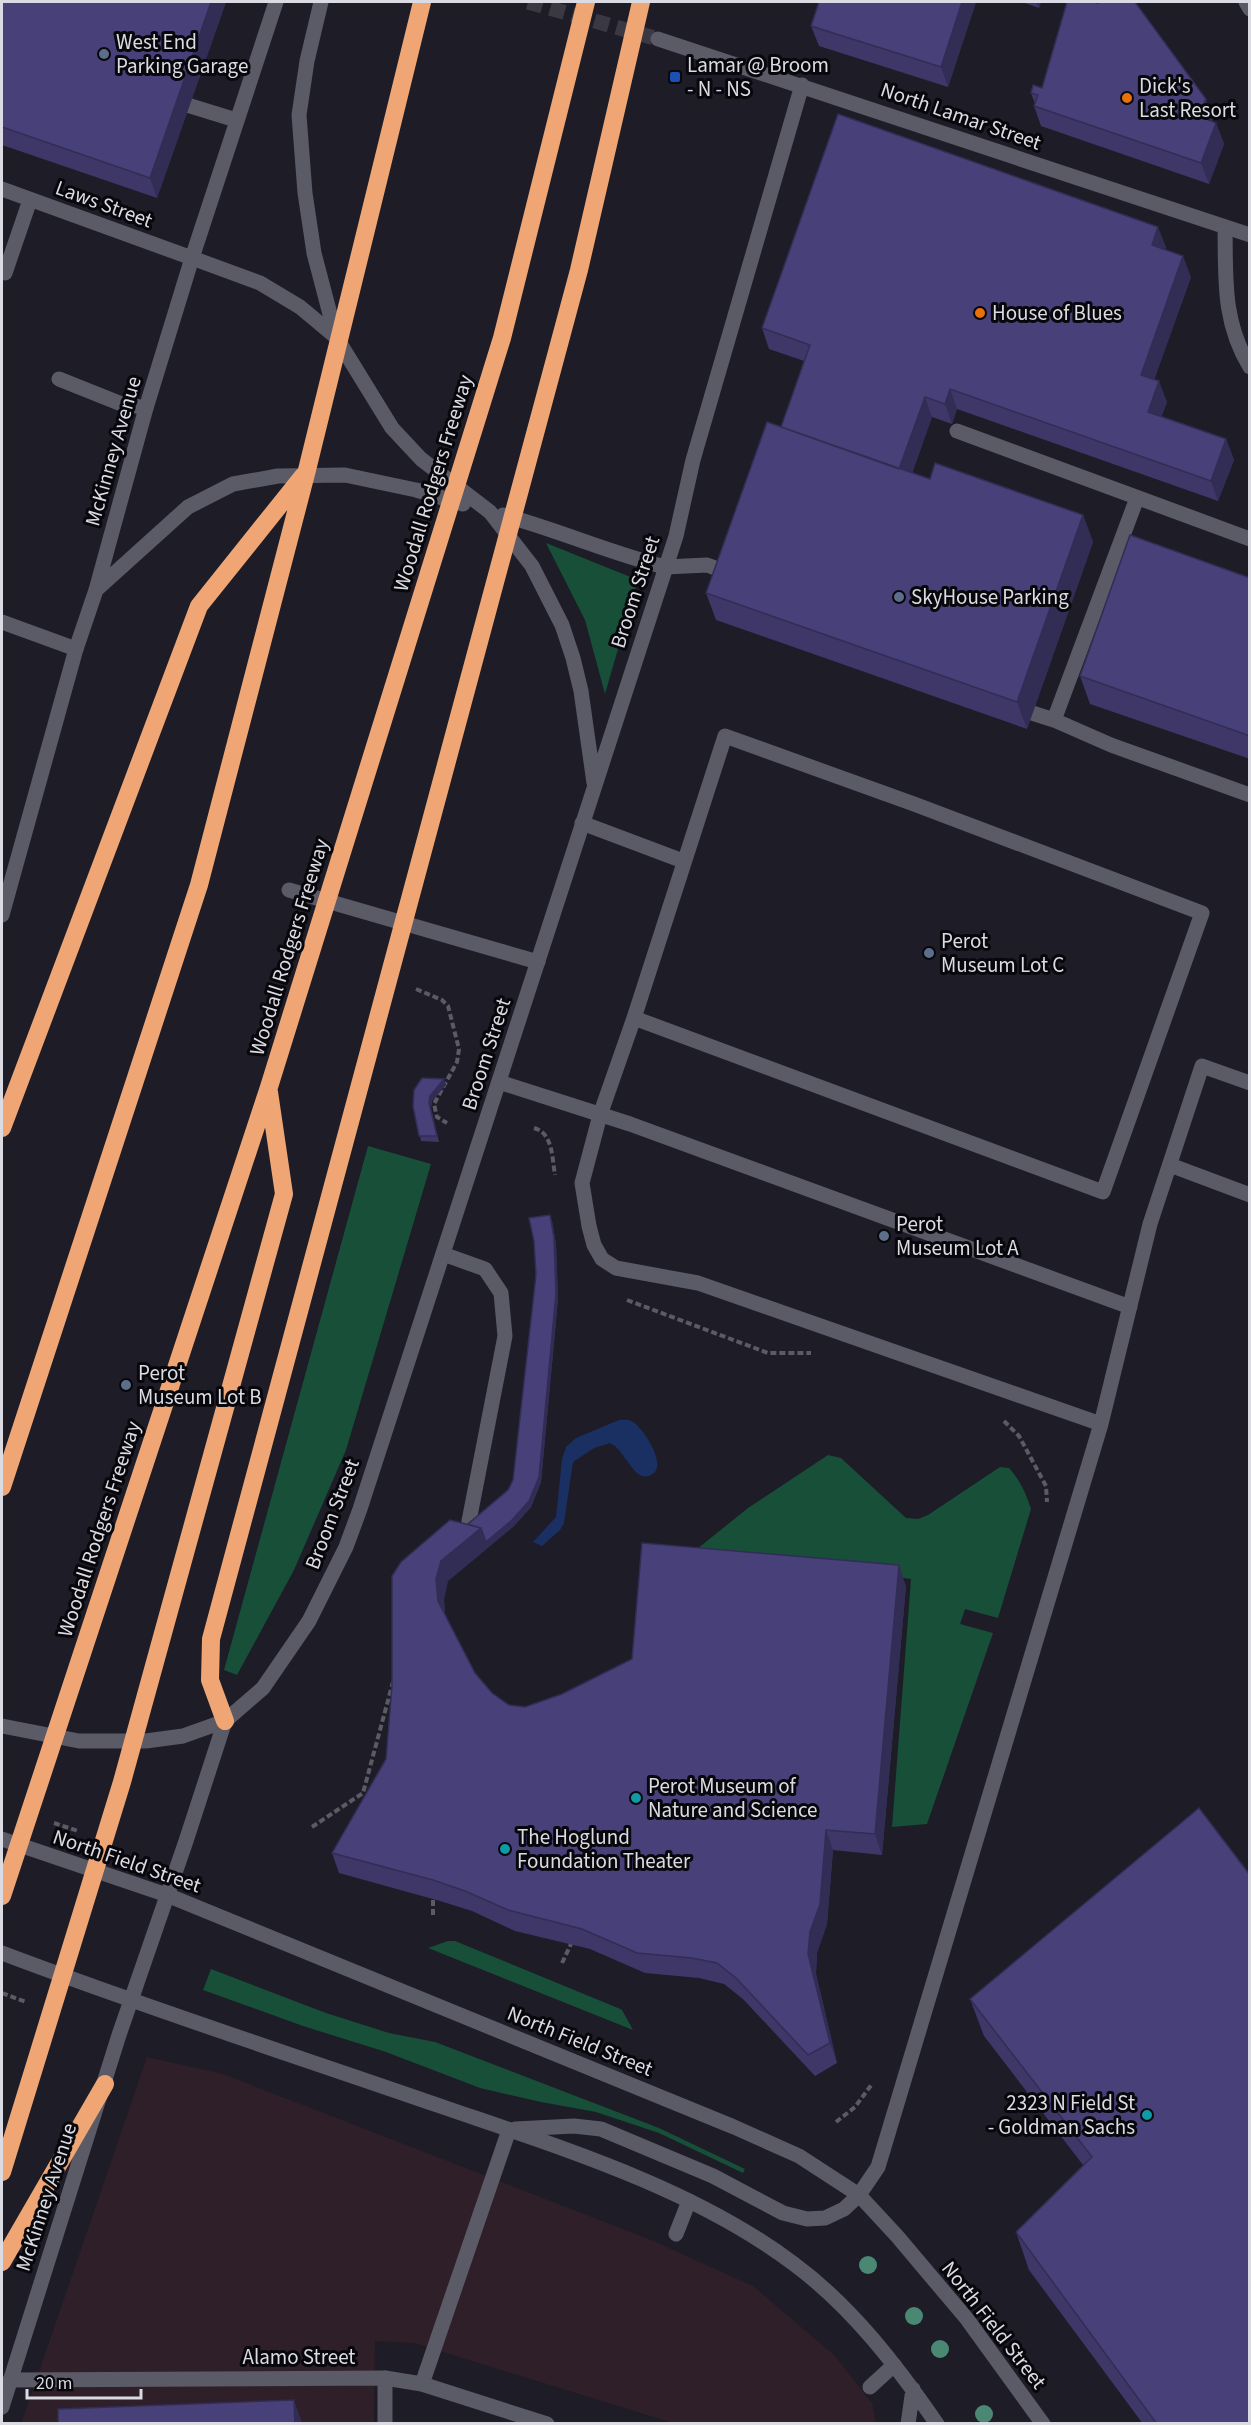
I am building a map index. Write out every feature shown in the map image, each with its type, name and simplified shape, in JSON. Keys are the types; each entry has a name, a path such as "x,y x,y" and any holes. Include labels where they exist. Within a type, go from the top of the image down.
{"highway":[{"path":"2,1487 199,885 307,470 422,2"},
{"name":"Woodall Rodgers Freeway","path":"2,1896 269,1087 502,338 586,2"},
{"path":"225,1721 210,1680 211,1639 579,270 641,2"},
{"path":"2,1128 199,606 307,470"},
{"path":"2,2172 122,1782 284,1194 269,1087"},
{"path":"2,2262 105,2084"}],"main road":[{"name":"McKinney Avenue","path":"2,915 146,408 236,120 276,2"},
{"path":"321,2 307,61 299,115 305,193 314,254 336,337 392,428 421,459 490,512 532,566 562,625 581,691 594,786"},
{"path":"1246,2 1250,9"},
{"name":"North Lamar Street","path":"658,39 1250,235"},
{"name":"Broom Street","path":"225,1721 263,1688 309,1622 346,1547 676,536 693,460 802,85"},
{"path":"154,94 236,120"},
{"name":"Laws Street","path":"2,189 260,283 300,307 336,337"},
{"path":"5,273 30,200"},
{"path":"1225,227 1226,297 1237,345 1250,366"},
{"path":"59,380 119,403 146,408"},
{"path":"957,431 1250,539"},
{"path":"96,590 188,507 233,484 278,476 345,475 416,490 573,536 637,560 665,567 707,565 732,574"},
{"path":"1054,720 1137,498"},
{"path":"2,622 76,649"},
{"path":"1032,713 1111,745 1250,795"},
{"path":"634,1018 1103,1192 1202,913 725,736 634,1018 600,1115 582,1184 589,1226 602,1259 616,1268 698,1283 1101,1424"},
{"path":"582,823 683,861"},
{"path":"289,890 538,962"},
{"path":"509,2130 574,2126 601,2129 713,2176 783,2213 807,2219 825,2218 844,2209 859,2196 878,2167 1101,1424 1150,1224 1202,1066 1250,1083"},
{"path":"499,1082 600,1115 1130,1307"},
{"path":"1170,1165 1250,1195"},
{"path":"443,1254 485,1269 501,1293 506,1336 469,1521"},
{"path":"2,1726 79,1741 146,1741 183,1736 225,1721"},
{"path":"131,1999 225,1721"},
{"name":"North Field Street","path":"2,1839 167,1894 734,2127 799,2156 859,2196 897,2236 967,2319 1043,2424"},
{"path":"2,1953 509,2130 689,2201 737,2226 795,2265 834,2299 875,2342 913,2388 938,2424"},
{"name":"McKinney Avenue","path":"2,2407 131,1999"},
{"path":"422,2384 509,2130"},
{"path":"676,2234 689,2201"},
{"path":"870,2387 894,2365"},
{"path":"384,2378 385,2424"},
{"name":"Alamo Street","path":"10,2380 384,2378 422,2384 547,2424"},
{"path":"908,2424 913,2388"}],"path":[{"path":"414,988 442,1000 448,1006 458,1041 457,1062 434,1104 437,1117 447,1123"},
{"path":"534,1128 543,1130 548,1138 555,1178"},
{"path":"1019,1436 1046,1486 1047,1504"},
{"path":"312,1827 363,1793 394,1678"},
{"path":"44,1819 87,1834"},
{"path":"432,1915 433,1885"},
{"path":"562,1963 573,1940"},
{"path":"836,2122 855,2107 872,2086 875,2075"}],"shaded area":[{"path":"147,2057 223,2074 651,2240 753,2286 834,2355 872,2403 876,2423 673,2423 414,2343 375,2341 374,2423 21,2424"}],"green space":[{"path":"546,543 638,580 605,694 585,620"},
{"path":"368,1146 431,1164 346,1450 294,1570 237,1675 224,1670"},
{"path":"828,1455 841,1458 906,1518 918,1519 928,1515 1000,1467 1009,1468 1016,1477 1031,1509 998,1618 965,1609 960,1624 993,1633 927,1824 892,1827 911,1579 697,1549 748,1508"},
{"path":"455,1941 618,2008 622,2010 633,2030 428,1948"},
{"path":"211,1969 326,2013 389,2033 435,2042 659,2128 745,2169 743,2173 659,2133 596,2112 480,2088 386,2052 303,2026 203,1990"}],"water":[{"path":"619,1420 633,1422 647,1438 657,1462 654,1473 642,1476 636,1472 610,1443 594,1448 573,1462 564,1523 560,1530 542,1546 533,1542 556,1517 562,1459 566,1447 576,1438"}],"building":[{"name":"West End Parking Garage","path":"2,2 211,2 150,178 2,127"},
{"path":"819,2 962,2 941,67 811,26"},
{"path":"1067,2 1135,2 1206,99 1199,116 1216,123 1201,163 1034,106 1038,95 1031,93 1033,85 1042,88"},
{"name":"House of Blues","path":"838,114 1158,227 1152,245 1183,256 1141,375 1159,381 1148,412 1226,439 1211,481 950,389 945,404 925,397 899,469 781,427 810,345 762,328"},
{"name":"SkyHouse Parking","path":"767,422 930,479 935,463 1083,515 1017,702 706,593"},
{"path":"1130,535 1250,578 1250,736 1080,676"},
{"path":"422,1078 444,1079 430,1096 429,1103 437,1136 419,1136 413,1106 414,1090"},
{"path":"550,1215 554,1238 556,1293 539,1477 529,1501 512,1520 486,1542 481,1528 468,1524 508,1490 513,1480 536,1275 534,1241 529,1218"},
{"name":"Perot Museum of Nature and Science","path":"450,1520 481,1528 441,1561 436,1579 438,1601 475,1673 492,1693 509,1705 525,1707 562,1694 632,1659 642,1543 899,1565 875,1834 826,1830 820,1904 810,1932 808,1954 830,2043 808,2055 736,1978 717,1963 692,1958 637,1953 582,1929 508,1910 433,1880 332,1853 386,1759 392,1686 392,1576 401,1562"},
{"name":"2323 N Field St - Goldman Sachs","path":"1199,1808 1250,1875 1250,2424 1157,2424 1016,2232 1092,2157 970,1999"},
{"path":"294,2400 295,2424 58,2424 58,2409"}],"tunnel":[{"path":"528,2 658,39"}],"place":[{"name":"West End Parking Garage","path":"104,54"},
{"name":"Lamar @ Broom - N - NS","path":"675,77"},
{"name":"Dick's Last Resort","path":"1127,98"},
{"name":"House of Blues","path":"980,313"},
{"name":"SkyHouse Parking","path":"899,597"},
{"name":"Perot Museum Lot C","path":"929,953"},
{"name":"Perot Museum Lot A","path":"884,1236"},
{"name":"Perot Museum Lot B","path":"126,1385"},
{"name":"Perot Museum of Nature and Science","path":"636,1798"},
{"name":"The Hoglund Foundation Theater","path":"505,1849"},
{"name":"2323 N Field St - Goldman Sachs","path":"1147,2115"}]}
